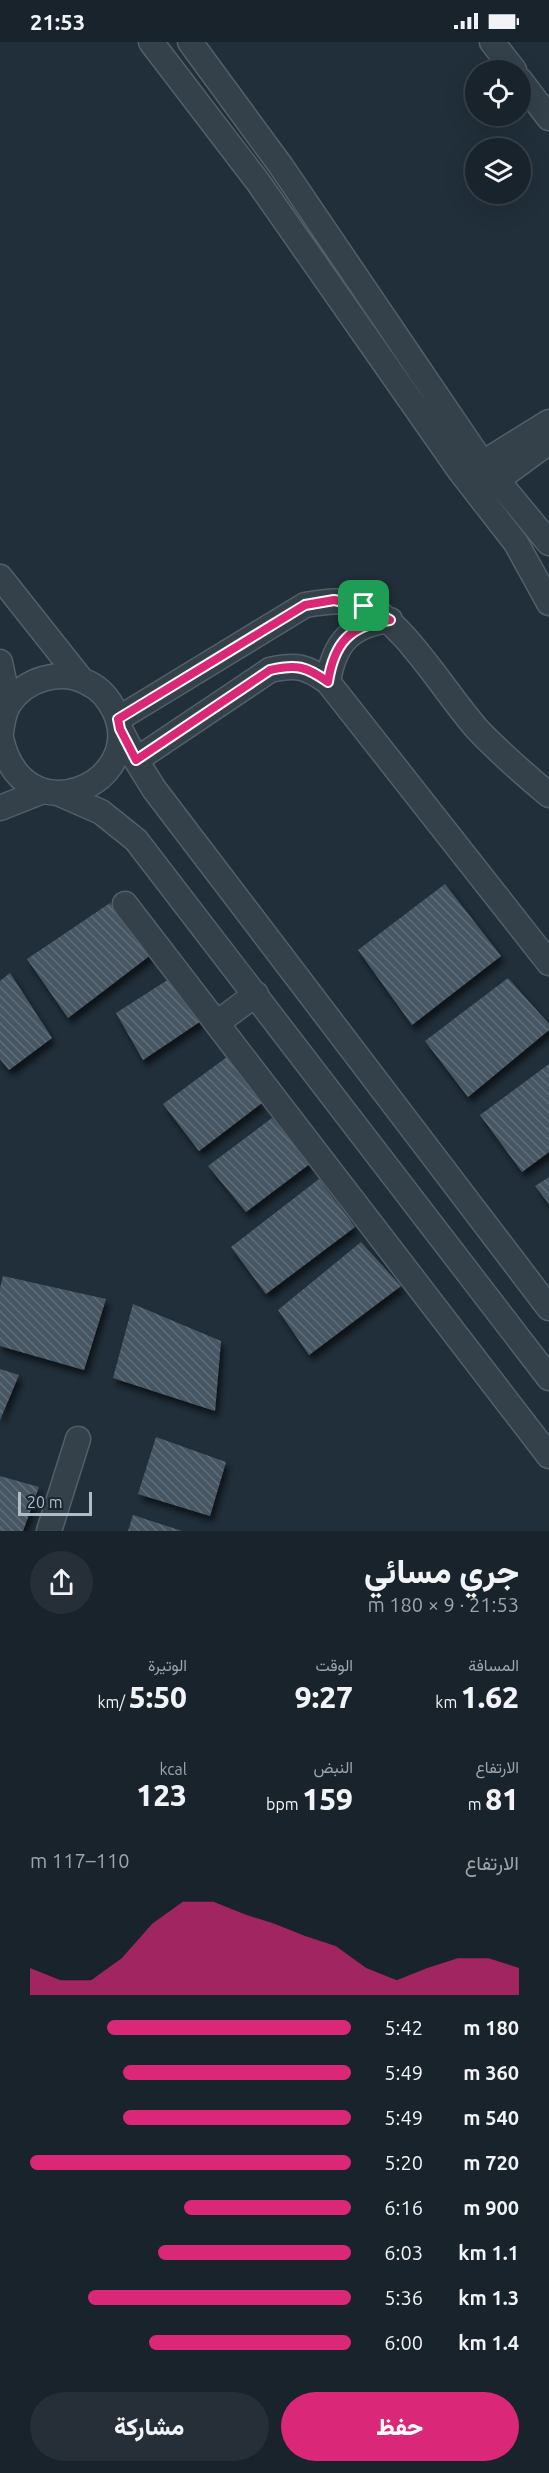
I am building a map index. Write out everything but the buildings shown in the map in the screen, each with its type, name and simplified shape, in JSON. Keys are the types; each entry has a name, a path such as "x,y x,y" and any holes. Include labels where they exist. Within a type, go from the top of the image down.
{"street":[{"path":"151,42 258,182 460,471 493,485 516,543 549,603"},
{"path":"190,42 281,166 493,485 549,543"},
{"path":"492,42 506,60"},
{"path":"531,93 547,111"},
{"path":"493,485 549,422"},
{"path":"493,485 549,442"},
{"path":"0,577 80,678"},
{"path":"119,724 189,676 305,605 334,600 364,606 390,620 478,729 513,765 549,795"},
{"path":"328,682 331,663 339,645 353,631 371,623 390,620"},
{"path":"0,662 9,704"},
{"path":"136,760 270,670 290,666 311,670 328,682 549,963"},
{"path":"549,1308 154,789 136,760 110,702 97,687 80,678 53,675 28,684 9,704 2,720 0,739 4,756 14,771 27,783 101,812 136,840 549,1378"},
{"path":"189,676 213,708"},
{"path":"0,808 52,792 85,789 105,774 117,753 119,724"},
{"path":"125,904 549,1456"},
{"path":"217,1023 256,994"},
{"path":"49,1531 78,1439"}],"route":[{"path":"334,600 364,606 390,620 371,623 353,631 339,645 331,663 328,682 311,670 290,666 270,670 136,760 127,745 118,719 305,605 334,600"}]}
